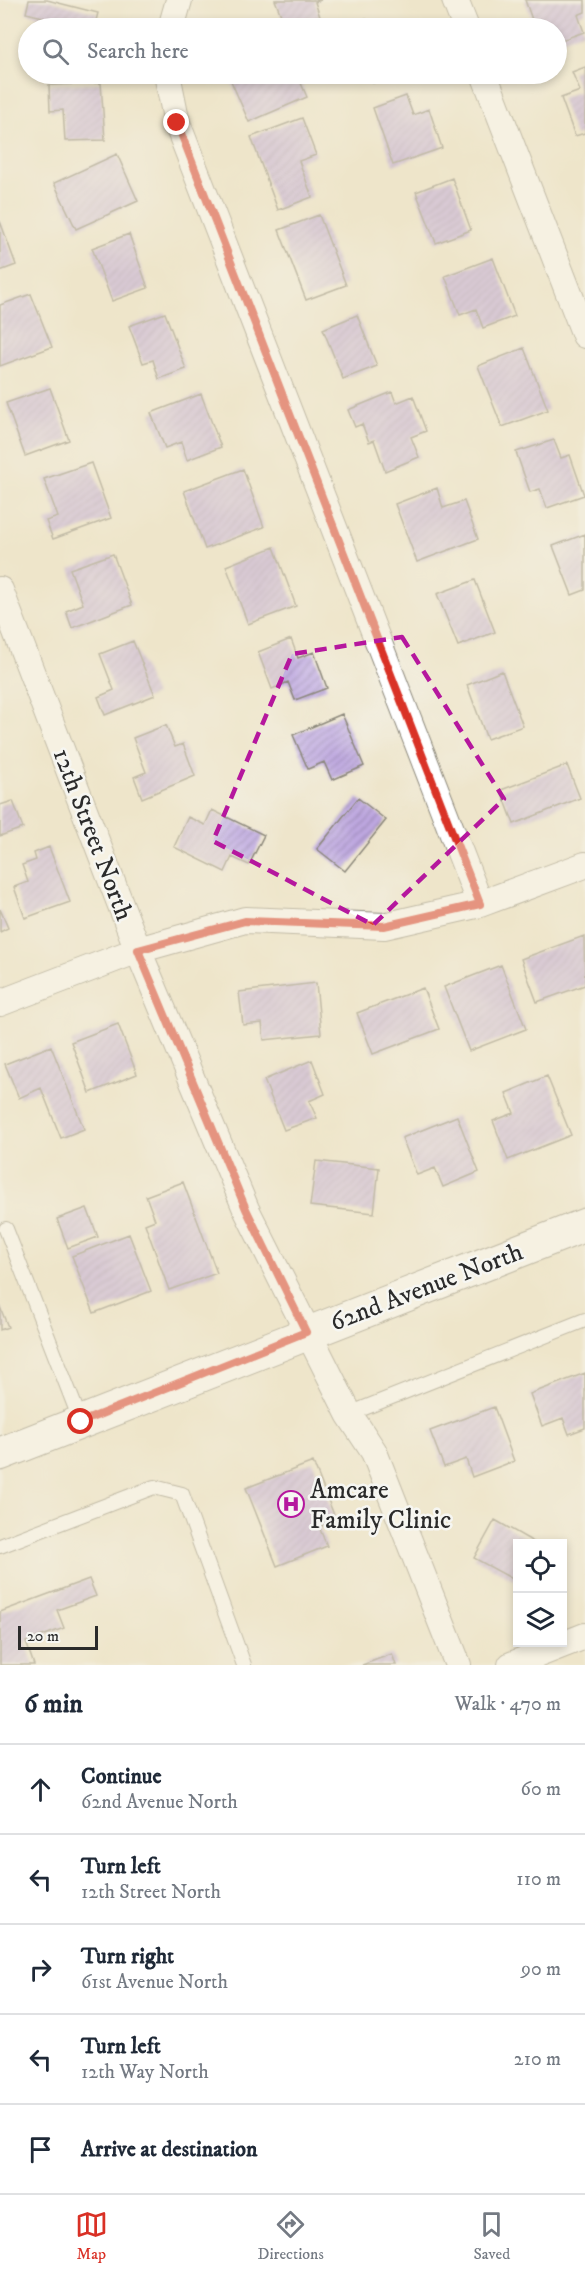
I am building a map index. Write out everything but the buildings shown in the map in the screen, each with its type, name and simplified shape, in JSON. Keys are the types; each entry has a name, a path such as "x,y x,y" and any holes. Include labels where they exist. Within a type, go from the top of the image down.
{"street":[{"path":"174,18 180,0"},
{"path":"455,0 462,18"},
{"path":"169,84 177,123 480,904"},
{"path":"487,84 585,335"},
{"name":"12th Street North","path":"0,590 138,950 246,1209 349,1414 374,1452 458,1665"},
{"path":"0,1003 138,950 245,921 384,926 480,904 585,864"},
{"name":"62nd Avenue North","path":"0,1454 306,1332 585,1225"},
{"path":"511,1665 585,1636"}],"lane":[{"path":"6,1229 81,1422"},
{"path":"349,1414 585,1320"},
{"path":"0,1546 154,1487 182,1494 244,1665"}],"highlighted area":[{"path":"402,637 504,799 373,925 213,841 292,654"}],"place":[{"name":"Amcare Family Clinic","path":"291,1504"}],"route":[{"path":"81,1422 306,1332 246,1209 138,950 245,921 384,926 480,904 177,123"}]}
